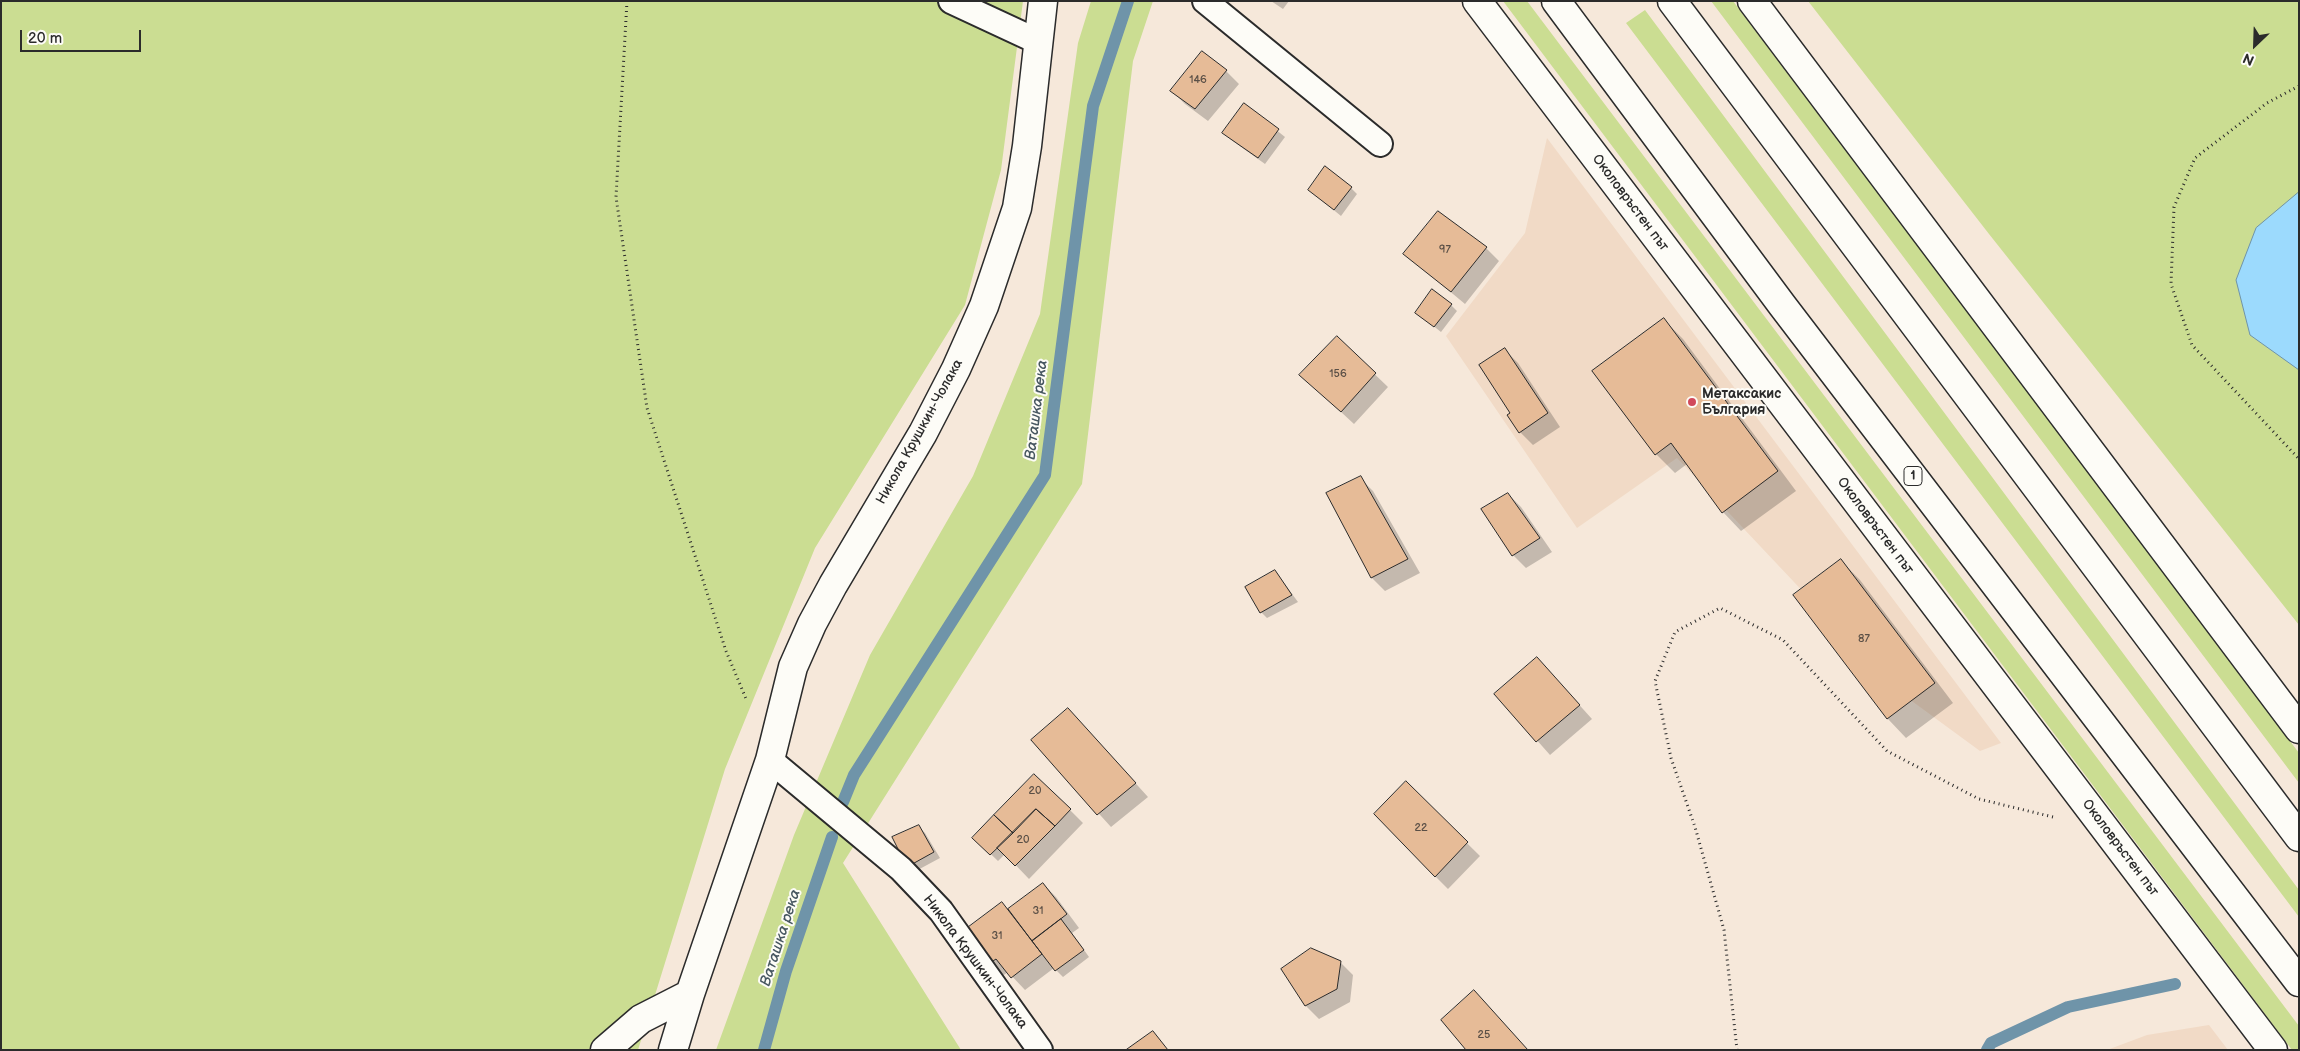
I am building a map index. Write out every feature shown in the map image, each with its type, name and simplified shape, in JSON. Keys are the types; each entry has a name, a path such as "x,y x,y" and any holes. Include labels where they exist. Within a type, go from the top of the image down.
{"main road":[{"name":"Никола Крушкин-Чолака","path":"673,1050 690,994 770,760 794,668 812,624 923,433 956,369 984,306 1017,208 1027,146 1043,1"},
{"name":"Околовръстен път","path":"1477,1 2273,1050"},
{"name":"1","path":"1556,1 1782,305 2299,982"},
{"path":"1672,1 2299,837"},
{"path":"1752,1 2299,729"},
{"path":"605,1050 641,1019 690,994"}],"lane":[{"path":"951,1 1039,42"},
{"path":"1205,1 1380,144"},
{"name":"Никола Крушкин-Чолака","path":"770,760 908,876 941,911 1040,1050"}],"path":[{"path":"627,1 616,197 647,408 726,651 748,705"},
{"path":"2299,86 2267,103 2195,158 2174,207 2171,284 2192,345 2299,459"},
{"path":"1737,1050 1724,930 1695,827 1671,758 1655,681 1675,632 1720,608 1783,640 1887,751 1980,799 2049,818 2092,812"}],"shaded area":[{"path":"1547,138 2001,743 1980,751 1894,688 1677,458 1577,528 1446,336 1525,233"},
{"path":"2209,1025 2228,1050 2107,1050 2147,1035"}],"green space":[{"path":"1,1 1023,1 1001,170 965,305 815,548 725,769 638,1050 1,1050"},
{"path":"1091,1 1153,1 1133,61 1082,484 843,863 961,1050 716,1050 794,835 870,655 973,476 1040,314 1078,43"},
{"path":"1503,1 1527,1 2299,1026 2299,1050 2292,1050"},
{"path":"1711,1 1733,1 2299,753 2299,783"},
{"path":"1808,1 2299,1 2299,625 1989,234"},
{"path":"1645,10 2299,890 2299,917 1626,23"}],"water":[{"path":"2299,192 2299,370 2250,335 2236,280 2256,228"}],"building":[{"path":"1202,51 1227,70 1195,109 1170,91"},
{"path":"1244,103 1279,129 1258,158 1222,133"},
{"path":"1325,166 1352,187 1334,210 1308,190"},
{"path":"1438,211 1487,247 1451,292 1403,254"},
{"path":"1432,289 1452,304 1434,327 1415,313"},
{"path":"1664,318 1778,471 1722,513 1671,443 1655,455 1592,371"},
{"path":"1337,336 1376,373 1341,412 1299,375"},
{"path":"1505,348 1548,413 1519,433 1507,415 1510,413 1479,365"},
{"path":"1361,476 1408,559 1371,578 1326,493"},
{"path":"1508,493 1540,538 1512,556 1481,509"},
{"path":"1841,559 1935,683 1887,719 1793,595"},
{"path":"1275,570 1292,595 1260,613 1245,587"},
{"path":"1537,657 1580,705 1536,742 1494,694"},
{"path":"1068,708 1136,783 1097,815 1031,740"},
{"path":"1034,774 1071,809 1055,826 1036,809 1013,833 994,815"},
{"path":"1406,781 1468,842 1435,877 1374,814"},
{"path":"1036,809 1055,826 1015,866 997,848"},
{"path":"994,815 1013,833 990,855 972,838"},
{"path":"919,825 934,852 907,867 892,837"},
{"path":"1043,883 1067,914 1032,941 1008,909"},
{"path":"1002,902 1042,954 1011,978 996,959 987,965 962,932"},
{"path":"1061,919 1084,950 1055,971 1032,941"},
{"path":"1311,948 1341,961 1337,989 1305,1006 1281,969"},
{"path":"1474,990 1528,1050 1466,1050 1441,1020"},
{"path":"1153,1031 1168,1050 1126,1050"}],"waterway":[{"name":"Ваташка река","path":"843,802 854,775 1045,475 1093,106 1128,1"},
{"name":"Ваташка река","path":"764,1050 786,971 832,837"},
{"path":"1987,1050 1991,1043 2068,1007 2175,984"}],"place":[{"name":"Метаксакис България","path":"1692,402"}]}
